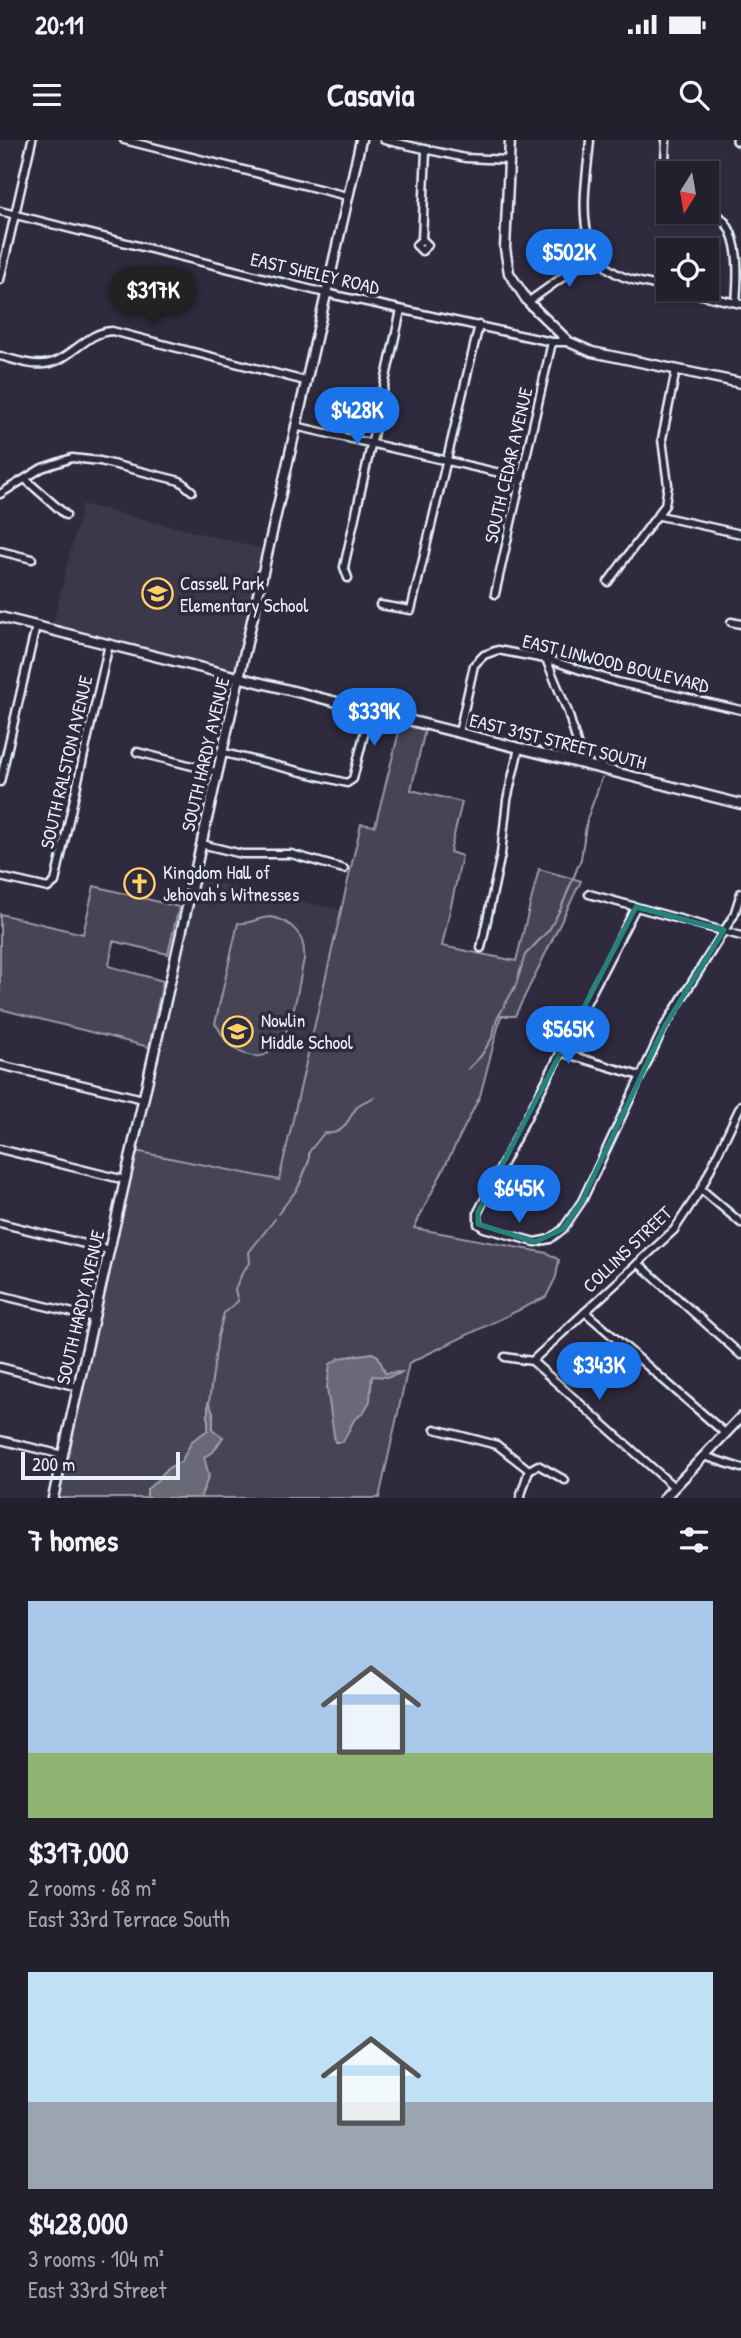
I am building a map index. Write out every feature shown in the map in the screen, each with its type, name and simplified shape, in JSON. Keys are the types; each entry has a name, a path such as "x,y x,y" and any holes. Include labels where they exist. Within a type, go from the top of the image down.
{"street":[{"path":"0,280 32,140"},
{"path":"124,140 347,196"},
{"name":"SOUTH HARDY AVENUE","path":"53,1498 220,752 361,140"},
{"path":"384,140 465,158 509,160"},
{"path":"510,140 506,259 515,286 527,302 569,342 592,352 741,383"},
{"path":"590,140 586,225 595,254 618,275 656,285"},
{"path":"665,161 666,140"},
{"path":"422,239 426,151"},
{"name":"EAST SHELEY ROAD","path":"0,211 325,293 552,342 569,342"},
{"path":"719,214 726,217 737,237 738,303 719,299"},
{"path":"527,302 595,254"},
{"path":"348,578 344,567 401,310"},
{"path":"380,605 411,610 479,326"},
{"path":"0,356 45,365 95,334 112,331 305,381"},
{"name":"SOUTH CEDAR AVENUE","path":"495,594 552,342"},
{"path":"608,582 660,516 667,497 662,439 676,370"},
{"path":"295,426 522,478"},
{"path":"0,494 55,463 75,458 180,481 192,491"},
{"path":"25,479 66,515"},
{"path":"660,516 741,534"},
{"path":"0,551 32,559"},
{"name":"EAST 31ST STREET SOUTH","path":"0,617 741,804"},
{"path":"731,622 741,624"},
{"path":"0,782 36,626"},
{"name":"SOUTH RALSTON AVENUE","path":"0,877 48,888 52,886 109,644"},
{"name":"EAST LINWOOD BOULEVARD","path":"459,733 471,672 478,659 498,650 545,659 617,682 741,710"},
{"path":"545,659 568,712 583,764"},
{"path":"220,752 347,783 352,779 370,710"},
{"path":"481,948 501,854 507,800 519,748"},
{"path":"137,752 216,772"},
{"path":"201,844 242,854 291,854 344,869"},
{"path":"636,907 478,1212 478,1222 490,1231 527,1241 543,1241 555,1236 582,1201 640,1076 680,998 733,915 741,893"},
{"path":"589,894 741,936"},
{"path":"560,1052 640,1076"},
{"path":"0,1065 142,1099"},
{"name":"COLLINS STREET","path":"532,1361 674,1230 701,1189 741,1105"},
{"path":"0,1149 125,1180"},
{"path":"701,1189 741,1223"},
{"path":"0,1223 109,1250"},
{"path":"638,1264 741,1355"},
{"path":"0,1295 94,1318"},
{"path":"585,1312 726,1434"},
{"path":"505,1357 532,1361 674,1487"},
{"path":"0,1367 78,1387"},
{"path":"664,1498 741,1417"},
{"path":"435,1429 497,1446 529,1471"},
{"path":"0,1440 63,1455"},
{"path":"704,1456 741,1468"},
{"path":"520,1498 529,1471 538,1465 565,1480"}],"highlighted area":[{"path":"636,907 724,930 664,1027 582,1201 563,1229 535,1242 478,1224 478,1212"}],"shaded area":[{"name":"Cassell Park Elementary School","path":"82,504 264,549 236,670 232,672 52,627"},
{"path":"401,724 425,730 411,790 462,802 450,852 462,856 442,946 516,961 539,869 581,881 515,1016 501,1016 480,1096 414,1228 547,1253 559,1260 556,1277 546,1297 409,1363 379,1498 56,1498 135,1151 279,1180 361,824 375,826"},
{"name":"Nowlin Middle School","path":"197,879 342,910 279,1181 135,1151"},
{"path":"94,886 179,907 168,954 113,941 109,966 163,981 149,1047 0,1009 0,914 83,934"},
{"path":"271,917 286,922 296,931 303,944 304,959 293,1010 279,1044 268,1054 253,1056 231,1046 215,1024 238,923"}],"water":[{"path":"372,1353 378,1356 385,1373 404,1372 389,1377 372,1376 370,1401 363,1413 354,1420 343,1442 335,1442 327,1388 330,1364 340,1358"},
{"path":"208,1402 213,1412 213,1430 223,1437 213,1452 204,1457 209,1476 200,1498 147,1498 147,1489 166,1470 181,1462 192,1441 208,1430"}],"waterway":[{"path":"468,1069 481,1056 492,1038 497,1019 516,985 525,955 549,930 561,908 581,859 587,819 602,778"},
{"path":"278,1214 298,1188 309,1161 309,1152 324,1133 342,1129 359,1105 374,1097"},
{"path":"209,1402 224,1313 238,1301 235,1290 250,1263 249,1252 275,1219"}],"place":[{"name":"Cassell Park Elementary School","path":"157,594"},
{"name":"Kingdom Hall of Jehovah's Witnesses","path":"140,883"},
{"name":"Nowlin Middle School","path":"238,1031"}]}
